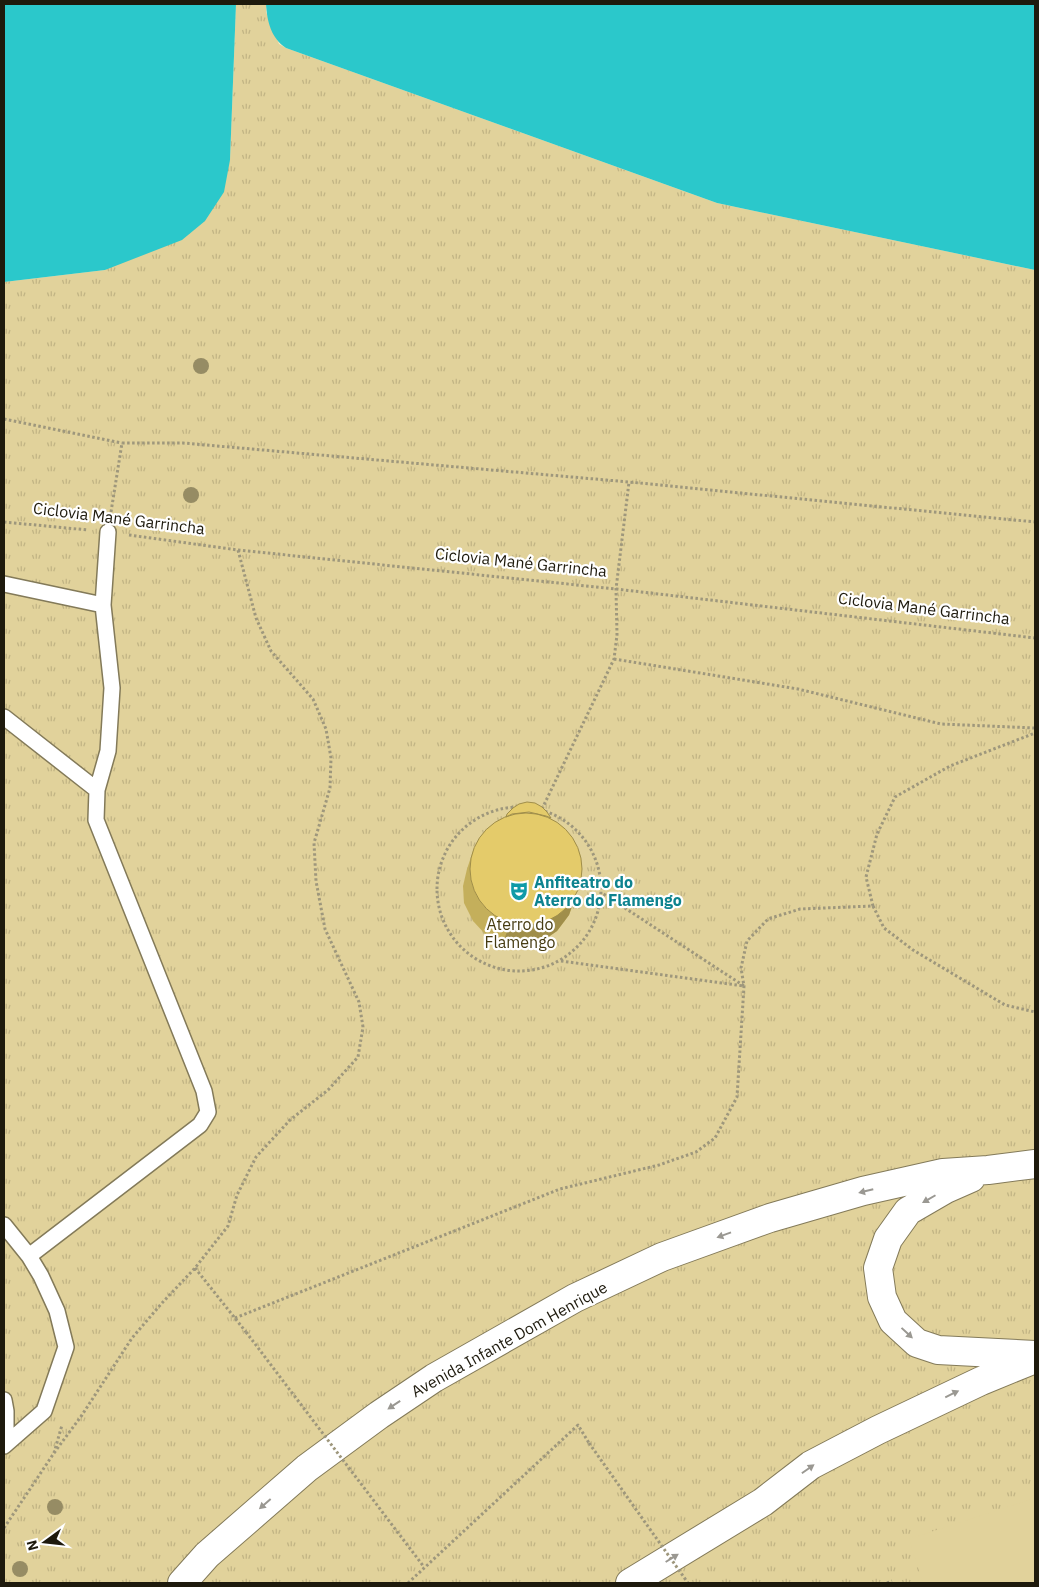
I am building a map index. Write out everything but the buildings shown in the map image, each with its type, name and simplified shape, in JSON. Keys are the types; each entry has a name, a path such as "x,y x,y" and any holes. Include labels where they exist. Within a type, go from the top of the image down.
{"highway":[{"name":"Avenida Infante Dom Henrique","path":"182,1583 208,1555 307,1468 379,1415 434,1378 575,1298 662,1257 770,1218 863,1191 943,1173 1035,1164"},
{"path":"988,1170 946,1189 908,1211 888,1238 878,1268 882,1297 893,1321 917,1342 938,1350 1035,1355"},
{"path":"630,1583 762,1502 811,1465 878,1430 964,1389 1035,1359"}],"lane":[{"path":"29,1256 200,1125 208,1112 204,1091 96,820 97,790 108,751 112,688 103,605 108,532"},
{"path":"4,584 103,605"},
{"path":"4,717 97,790"},
{"path":"4,1225 29,1256 42,1276 57,1311 66,1347 44,1411 5,1445"},
{"path":"4,1400 6,1411 5,1445"}],"path":[{"path":"4,419 122,444 184,443 629,482 1035,522"},
{"path":"108,532 122,444"},
{"path":"542,809 614,659 617,635 616,589 629,482"},
{"name":"Ciclovia Mané Garrincha","path":"4,522 108,532 238,550 616,589 1035,638"},
{"path":"4,1528 54,1453 82,1416 132,1338 195,1268 228,1226 238,1195 256,1157 290,1120 328,1090 358,1057 363,1027 358,1002 325,929 316,881 314,843 330,788 331,758 326,729 313,699 271,651 256,618 238,550"},
{"path":"614,659 798,689 941,724 1035,728"},
{"path":"1035,733 950,766 896,797 877,834 866,877 873,906 884,928 913,950 1006,1005 1035,1012"},
{"path":"516,806 542,809 567,821 586,841 598,865 602,893 596,920 582,943 560,961 535,970 507,971 481,962 459,946 444,923 437,897 438,870 448,845 466,825 489,811 516,806"},
{"path":"602,893 744,986"},
{"path":"235,1318 560,1189 659,1165 696,1152 715,1138 738,1097 744,986 741,968 747,940 768,919 800,909 873,906"},
{"path":"560,961 744,986"},
{"path":"195,1268 246,1332 424,1567"},
{"path":"54,1453 64,1416"},
{"path":"408,1583 578,1425 688,1583"},
{"path":"887,1583 892,1581"}],"green space":[{"name":"Aterro do Flamengo","path":"236,4 266,4 266,12 279,44 286,48 717,203 1035,270 1035,1583 4,1583 4,282 105,270 230,160"},
{"path":"1035,1498 1035,1583 923,1583 909,1539"}],"water":[{"path":"4,4 236,4 230,160 224,192 205,221 182,240 105,270 4,282"},
{"path":"266,4 1035,4 1035,270 717,203 286,48 273,34 267,17"}],"place":[{"name":"Anfiteatro do Aterro do Flamengo","path":"519,891"}]}
